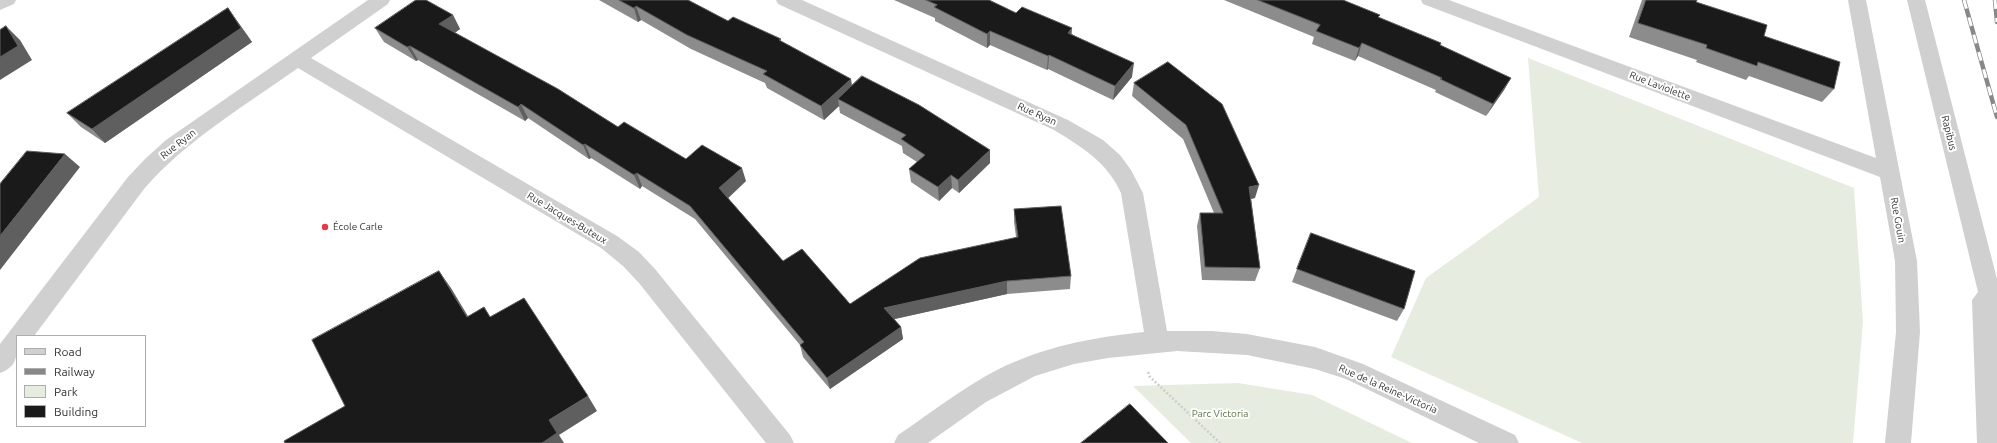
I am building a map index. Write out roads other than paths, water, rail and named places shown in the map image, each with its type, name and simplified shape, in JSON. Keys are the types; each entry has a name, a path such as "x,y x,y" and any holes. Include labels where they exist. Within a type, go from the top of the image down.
{"street":[{"path":"0,4 7,0"},
{"name":"Rue Ryan","path":"21,335 136,183 173,146 381,0"},
{"name":"Rue Ryan","path":"785,0 1062,125 1082,137 1113,160 1123,174 1132,193 1146,342"},
{"name":"Rue Laviolette","path":"1430,0 1890,172"},
{"name":"Rue Gouin","path":"1857,0 1906,261 1908,332 1898,443"},
{"name":"Rapibus","path":"1916,0 1982,267 1997,319"},
{"name":"Rue Jacques-Buteux","path":"297,59 594,233 631,259 647,276 781,443"},
{"name":"Rapibus","path":"1982,267 1990,443"},
{"path":"0,362 16,341"},
{"name":"Rue de la Reine-Victoria","path":"907,443 983,391 1022,370 1054,359 1095,349 1146,342 1232,342 1272,348 1308,356 1348,369 1506,443"}],"railway":[{"path":"1964,0 1997,117"},
{"path":"1995,0 1997,22"}],"place":[{"name":"École Carle","path":"325,227"}],"park label":[{"name":"Parc Victoria","path":"1220,414"}]}
